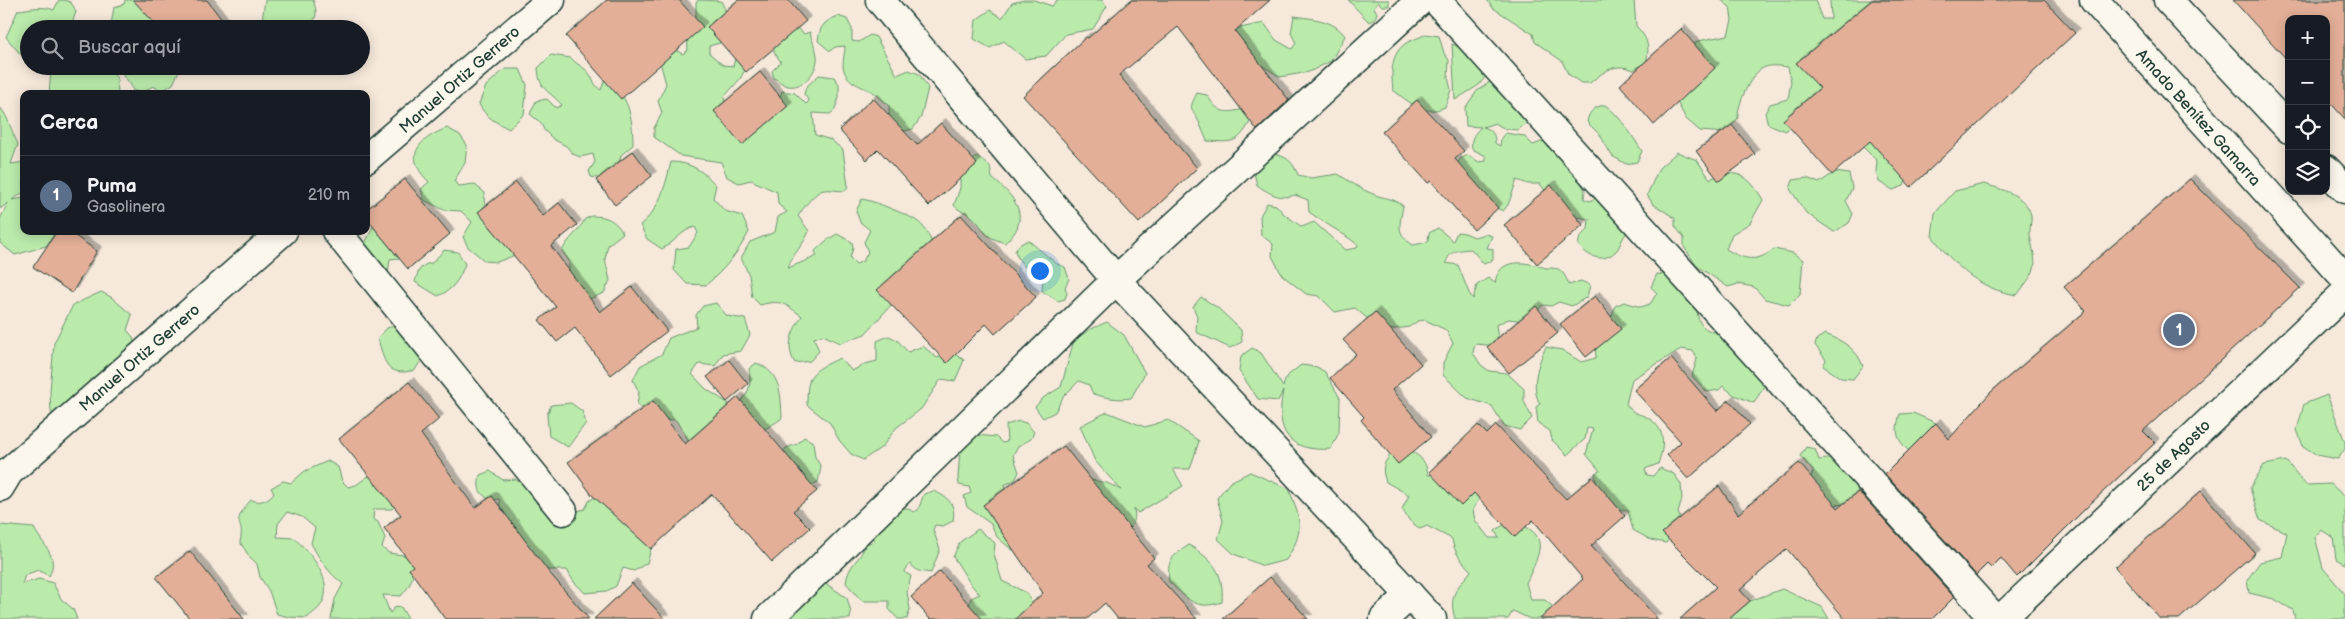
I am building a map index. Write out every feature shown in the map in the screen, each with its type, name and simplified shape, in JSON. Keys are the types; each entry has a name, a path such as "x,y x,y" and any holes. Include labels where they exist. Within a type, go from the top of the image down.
{"street":[{"name":"Manuel Ortiz Gerrero","path":"370,156 551,0"},
{"path":"880,0 1116,280 1432,619"},
{"path":"768,619 1116,280 1421,0"},
{"path":"1436,0 1994,619"},
{"name":"Amado Benítez Gamarra","path":"2094,0 2345,278"},
{"path":"2168,0 2285,125"},
{"path":"2330,173 2345,189"},
{"name":"Manuel Ortiz Gerrero","path":"0,487 9,472 278,235"},
{"path":"339,235 563,511"},
{"name":"25 de Agosto","path":"2001,619 2345,293"},
{"path":"1384,619 1410,595"}],"green space":[{"path":"59,0 66,0 70,2 76,12 73,20 20,20 20,54 6,37 18,10 40,8 54,10"},
{"path":"125,0 168,0 182,20 112,20 114,7 124,4"},
{"path":"265,0 313,0 316,11 314,20 262,20"},
{"path":"698,0 721,1 728,18 726,31 720,43 709,46 709,53 723,65 733,66 736,55 750,60 740,79 724,97 727,112 777,104 782,91 795,93 806,104 809,101 804,94 806,87 819,75 834,77 839,84 839,98 834,111 830,114 813,113 815,135 831,140 843,150 848,186 845,191 821,191 803,209 798,216 809,231 788,268 817,256 815,251 837,234 852,242 853,248 850,258 856,264 863,261 868,252 864,242 870,230 860,222 856,211 862,199 885,206 916,220 929,236 936,255 865,334 840,343 823,335 814,338 819,351 810,361 795,363 790,351 795,327 802,316 782,304 773,302 760,305 752,297 749,275 741,258 750,242 775,232 778,217 787,212 778,204 777,192 751,180 739,183 727,177 721,162 681,156 654,137 654,128 662,113 658,101 666,84 660,62 673,49 683,54 688,50 687,32 696,14 696,3"},
{"path":"1034,0 1052,6 1057,0 1102,0 1107,6 1093,29 1066,34 1046,56 1025,59 1004,41 990,48 974,39 976,20 990,10 1002,18 1012,3"},
{"path":"1348,0 1389,0 1389,6 1382,6 1378,2 1374,7 1377,13 1375,19 1369,22"},
{"path":"1487,0 1634,0 1636,26 1647,43 1646,63 1633,70 1616,67 1600,75 1590,83 1581,83 1568,74 1562,61 1535,42 1533,34 1493,8"},
{"path":"1721,0 1815,0 1822,19 1831,19 1830,0 1900,0 1909,173 1904,186 1893,190 1879,182 1876,172 1877,161 1846,130 1832,108 1812,94 1807,109 1786,131 1768,124 1765,113 1770,104 1788,99 1791,82 1788,67 1767,66 1757,73 1742,99 1738,118 1726,133 1700,131 1686,119 1676,100 1683,52 1698,41 1728,35 1732,20 1730,7"},
{"path":"838,16 847,19 852,29 852,41 859,42 870,35 876,37 897,75 909,70 919,74 928,88 921,117 913,129 905,131 889,121 889,105 873,92 854,83 846,76 843,65 845,46 835,47 830,51 818,41 820,31 824,25 829,20"},
{"path":"1294,16 1329,23 1340,30 1345,36 1331,61 1309,72 1280,77 1249,57 1230,30 1264,23 1276,40 1292,49 1296,43 1291,33"},
{"path":"796,27 804,34 810,32 817,61 813,72 805,81 800,85 788,86 774,78 772,71 781,62 774,52 774,46"},
{"path":"1426,34 1439,36 1444,53 1449,60 1448,77 1451,90 1445,107 1437,110 1417,107 1393,90 1392,70 1398,51 1408,42"},
{"path":"1452,44 1467,50 1486,76 1479,85 1455,100"},
{"path":"551,55 571,58 587,71 596,86 601,90 606,76 620,91 628,107 632,125 633,145 621,155 618,169 608,180 591,177 589,171 595,162 593,154 580,157 573,154 566,146 553,139 544,130 541,123 530,114 536,101 547,99 556,108 562,105 546,90 540,81 538,68"},
{"path":"505,69 520,69 527,85 524,114 509,129 488,116 479,104 486,86"},
{"path":"51,75 114,75 117,78 118,90 49,90"},
{"path":"177,75 173,84 164,90 153,86 147,90 133,90 130,83 123,76"},
{"path":"1491,81 1530,120 1518,130 1505,129 1495,123 1483,127 1492,132 1495,143 1500,146 1501,138 1505,133 1524,136 1533,145 1555,137 1585,190 1584,199 1590,201 1597,197 1628,226 1618,249 1611,255 1601,258 1591,256 1578,245 1580,237 1588,229 1589,219 1565,215 1540,184 1528,184 1517,180 1508,205 1503,211 1486,203 1456,166 1460,159 1468,155 1479,162 1486,161 1486,156 1472,149 1473,137 1481,127 1466,126 1465,108 1477,91"},
{"path":"1197,93 1207,95 1218,109 1222,111 1244,109 1250,122 1241,135 1228,141 1207,141 1192,108 1192,103"},
{"path":"1605,105 1620,120 1642,151 1637,162 1626,164 1612,156 1600,135 1587,122 1593,110"},
{"path":"0,107 18,144 11,164 20,163 20,195 12,200 20,199 20,235 54,235 46,246 15,255 0,243 0,219 8,203 0,209"},
{"path":"447,128 460,135 467,145 465,163 454,181 459,186 474,184 485,193 484,201 487,209 523,252 497,262 485,261 468,247 463,237 472,222 461,211 444,210 424,200 421,189 429,182 421,173 417,164 415,157 417,150 428,138"},
{"path":"1677,152 1697,160 1710,179 1719,175 1735,174 1742,176 1753,185 1763,200 1750,223 1732,234 1726,249 1745,258 1756,258 1774,249 1793,253 1803,260 1800,294 1789,305 1765,299 1754,287 1738,284 1728,287 1697,266 1684,247 1684,238 1675,226 1675,218 1653,204 1647,195 1659,168"},
{"path":"1265,153 1286,158 1298,175 1311,178 1338,174 1368,192 1399,203 1403,206 1400,224 1401,232 1403,237 1413,245 1428,242 1429,233 1438,228 1453,241 1457,232 1474,237 1485,234 1492,236 1487,248 1493,249 1493,260 1484,264 1471,249 1459,250 1452,253 1447,259 1446,263 1458,265 1473,299 1477,285 1488,278 1495,283 1502,268 1514,263 1558,269 1564,274 1569,285 1581,281 1590,285 1587,297 1572,306 1559,302 1551,306 1543,305 1525,321 1508,319 1496,325 1499,346 1475,344 1473,353 1481,365 1489,371 1507,373 1524,389 1524,401 1532,418 1520,430 1504,426 1492,406 1467,398 1443,375 1443,363 1453,343 1446,330 1425,320 1418,321 1409,327 1382,331 1355,308 1335,312 1319,296 1306,294 1282,275 1272,256 1273,244 1261,235 1260,216 1267,203 1276,205 1284,214 1302,227 1314,222 1345,250 1357,248 1358,245 1309,212 1308,200 1295,195 1285,197 1275,195 1257,185 1254,173"},
{"path":"977,156 990,166 992,178 1008,193 1017,206 1019,220 1017,228 1005,243 990,237 971,216 954,205 960,188 960,172"},
{"path":"671,162 678,162 696,168 706,176 716,185 713,198 725,211 742,216 749,232 730,261 706,285 687,284 674,270 676,249 689,247 698,233 695,227 686,231 662,249 647,239 640,225 657,205"},
{"path":"1835,172 1849,174 1852,188 1846,201 1853,214 1849,223 1834,232 1806,213 1790,189 1793,180 1807,178 1819,183"},
{"path":"1984,184 2012,194 2024,202 2031,215 2030,233 2035,262 2033,272 2017,295 2003,292 1979,282 1959,266 1932,236 1935,213 1955,191"},
{"path":"592,216 610,220 623,233 608,245 605,259 610,280 604,293 587,300 569,283 569,261 562,251 585,219"},
{"path":"373,226 399,258 390,259 388,274 361,253"},
{"path":"1028,240 1057,264 1065,267 1069,279 1065,287 1067,293 1065,299 1058,301 1042,291 1043,279 1030,271 1020,260 1015,251 1019,245"},
{"path":"444,250 458,252 465,264 455,284 448,291 438,296 415,282 422,267 432,263"},
{"path":"1657,274 1675,276 1684,280 1691,288 1695,297 1700,322 1705,328 1714,332 1729,334 1767,381 1754,403 1734,395 1723,386 1719,390 1707,392 1692,376 1697,359 1693,351 1681,349 1632,379 1626,404 1634,412 1654,422 1661,433 1662,439 1662,451 1658,464 1645,469 1647,475 1653,476 1660,468 1674,474 1681,484 1682,499 1678,513 1681,519 1679,527 1666,543 1651,540 1633,530 1628,511 1619,509 1603,499 1597,488 1595,473 1600,471 1586,454 1593,429 1587,428 1585,439 1567,455 1552,440 1550,431 1538,423 1536,407 1540,404 1535,383 1540,360 1546,347 1562,350 1581,362 1596,358 1595,342 1609,324 1615,306 1624,302 1641,307 1650,304 1657,293 1651,287"},
{"path":"101,292 111,297 132,315 127,330 133,337 136,350 58,429 51,412 50,391 54,343 73,305"},
{"path":"1201,297 1218,308 1241,330 1242,342 1230,348 1196,332 1197,316 1193,307"},
{"path":"716,303 727,316 745,319 750,335 741,351 723,354 715,366 699,364 692,374 706,389 734,407 743,399 748,391 750,381 749,369 756,363 764,367 775,378 780,393 782,418 761,431 740,439 693,448 676,420 655,419 637,405 639,392 633,380 640,366 662,354 669,338 697,327 696,315 703,306"},
{"path":"1107,322 1124,335 1145,373 1131,398 1121,399 1093,394 1089,385 1079,381 1063,397 1055,412 1043,418 1035,407 1043,398 1061,387 1074,340 1089,330"},
{"path":"397,325 421,347 422,359 415,370 398,372 388,366 382,354 378,338 387,328"},
{"path":"1825,334 1848,346 1857,355 1863,366 1853,379 1841,378 1823,366 1826,360 1815,345 1817,339"},
{"path":"889,336 897,340 908,352 923,346 937,358 953,353 964,360 955,381 941,379 921,409 896,428 882,447 863,460 851,454 839,440 830,423 807,405 808,386 810,379 817,370 840,358 852,371 865,364 877,361 877,341"},
{"path":"1252,348 1261,353 1283,387 1286,377 1301,365 1317,367 1325,372 1340,398 1339,432 1331,449 1304,447 1288,437 1283,428 1281,418 1283,391 1278,401 1258,399 1239,371 1241,356"},
{"path":"2327,395 2345,442 2345,449 2338,459 2317,455 2303,446 2297,430 2304,404"},
{"path":"571,403 582,411 586,423 568,447 549,436 547,415 551,405"},
{"path":"1107,412 1145,427 1168,420 1199,441 1190,469 1173,469 1183,486 1138,513 1134,508 1135,518 1132,525 1119,536 1082,478 1107,483 1121,490 1095,461 1080,426"},
{"path":"1913,413 1936,423 1941,438 1915,457 1901,443 1897,433 1900,414"},
{"path":"1019,421 1026,423 1034,432 1031,439 1018,446 1013,455 1019,472 1015,480 1004,485 1026,545 1012,550 997,537 991,524 967,507 964,496 971,493 969,487 959,485 958,477 960,450 977,435 996,437 1002,443 1007,442 1006,425"},
{"path":"804,437 813,442 815,457 821,467 818,482 806,488 776,462 786,448 797,444"},
{"path":"1806,447 1815,449 1819,460 1836,458 1857,477 1858,492 1849,504 1830,505 1809,483 1813,471 1800,456"},
{"path":"1410,451 1423,460 1428,475 1441,474 1470,484 1479,499 1473,510 1475,520 1489,538 1499,538 1495,531 1509,521 1532,531 1537,537 1539,552 1526,583 1531,600 1545,600 1553,607 1552,619 1530,619 1513,611 1508,619 1455,619 1453,598 1455,592 1471,571 1457,553 1452,539 1427,526 1420,529 1409,520 1402,509 1409,495 1386,482 1384,477 1384,466 1393,452"},
{"path":"328,461 338,467 342,481 348,487 356,485 377,470 399,501 392,509 374,509 373,519 378,522 385,538 382,548 389,553 409,556 416,567 409,586 401,596 383,595 390,613 396,606 401,607 408,619 331,619 335,599 343,584 317,555 311,543 315,528 302,517 287,512 278,524 277,537 294,538 314,559 323,577 325,596 320,607 307,618 277,614 269,591 260,577 257,564 240,542 240,514 251,500 266,500 274,493 271,488 283,481 291,483 305,471"},
{"path":"2286,461 2306,485 2331,484 2345,497 2345,564 2336,559 2333,537 2321,530 2315,537 2323,568 2345,594 2345,619 2295,619 2293,610 2274,599 2249,593 2247,580 2260,562 2282,557 2287,533 2260,520 2250,488 2264,465"},
{"path":"490,471 503,480 515,479 530,489 537,504 547,511 577,511 585,509 589,501 599,494 645,531 651,549 647,563 634,571 623,568 616,586 607,591 585,593 574,582 567,570 549,570 529,566 502,518 499,499 490,500 480,490 480,475"},
{"path":"1250,472 1289,489 1299,525 1296,541 1286,560 1263,566 1234,554 1218,539 1223,521 1217,498 1230,482"},
{"path":"933,491 950,502 954,515 953,521 943,526 935,525 933,530 940,549 931,573 918,571 910,564 904,572 911,576 907,592 910,609 907,619 898,619 889,609 889,601 862,601 846,583 847,577 866,544 874,541 874,536 870,532 893,509 908,508 913,512 918,510 924,494"},
{"path":"0,525 34,528 49,551 52,569 49,576 38,570 25,575 22,584 39,579 53,583 61,599 73,609 77,619 0,619"},
{"path":"978,529 995,543 994,554 1002,581 1027,593 1035,610 1031,619 974,619 968,609 971,598 980,594 953,557 960,542"},
{"path":"1189,545 1205,556 1216,568 1221,583 1222,602 1205,605 1192,602 1169,582 1169,568 1172,559"},
{"path":"825,583 847,598 851,613 850,619 784,619 807,591"},
{"path":"1782,589 1822,607 1829,619 1729,619 1750,601"}],"building":[{"path":"133,0 207,0 222,20 152,20"},
{"path":"607,0 679,0 703,27 621,99 566,36"},
{"path":"738,0 788,0 806,21 746,72 707,27"},
{"path":"1131,0 1270,0 1235,31 1289,100 1257,130 1178,27 1119,75 1197,168 1139,223 1023,96 1086,37 1088,38"},
{"path":"1872,0 2044,0 2075,33 1911,187 1870,141 1832,175 1783,120 1820,88 1796,63"},
{"path":"2233,0 2345,0 2345,119 2330,102 2330,15 2285,15 2285,58"},
{"path":"1681,29 1715,68 1654,125 1620,85"},
{"path":"760,72 788,106 742,145 714,111"},
{"path":"873,98 917,145 941,123 977,164 929,206 878,149 867,160 839,130"},
{"path":"1417,100 1464,151 1455,159 1498,208 1474,230 1431,181 1428,183 1382,132"},
{"path":"1732,125 1755,154 1719,181 1696,151"},
{"path":"633,151 652,176 615,205 596,180"},
{"path":"405,179 450,234 408,269 370,223 370,207"},
{"path":"2190,179 2300,288 2143,431 2155,443 2017,577 2001,558 1991,568 1987,564 1976,575 1885,474 1936,423 1949,439 1991,392 2086,311 2064,287"},
{"path":"516,182 543,216 559,203 577,225 551,246 600,312 632,287 667,331 611,375 575,328 557,342 539,320 556,307 478,212"},
{"path":"1551,185 1583,225 1537,264 1504,225"},
{"path":"961,215 1036,297 995,334 986,324 947,363 877,290"},
{"path":"54,235 74,235 97,251 72,293 33,267"},
{"path":"1595,296 1621,329 1586,357 1560,324"},
{"path":"1536,306 1558,333 1509,373 1487,347"},
{"path":"1375,312 1421,364 1392,390 1431,437 1398,464 1361,420 1364,417 1330,378 1356,354 1343,340"},
{"path":"1671,358 1717,411 1729,400 1750,424 1688,479 1667,455 1681,442 1634,390"},
{"path":"729,360 748,384 727,402 707,377"},
{"path":"409,382 439,419 421,434 475,508 492,496 548,571 589,619 445,619 409,569 413,566 384,528 401,515 339,439"},
{"path":"738,397 817,491 793,511 810,528 772,562 712,494 651,549 592,495 568,462 653,401 685,444"},
{"path":"1478,425 1487,434 1496,425 1566,499 1592,477 1625,516 1591,546 1658,619 1540,619 1583,579 1533,520 1515,537 1474,493 1461,506 1429,472"},
{"path":"1064,446 1154,558 1147,564 1197,619 1118,619 1105,603 1087,619 1015,619 1043,593 983,505"},
{"path":"1799,463 1838,508 1858,492 1863,496 1954,597 1932,619 1845,619 1787,549 1740,590 1750,601 1729,619 1680,619 1716,587 1662,533 1719,486 1738,514"},
{"path":"2201,491 2255,553 2179,619 2160,619 2115,567"},
{"path":"190,551 244,619 190,619 156,577"},
{"path":"940,571 982,619 930,619 911,597"},
{"path":"1270,577 1308,619 1223,619"},
{"path":"632,583 665,619 594,619"}],"place":[{"name":"Puma","path":"2179,330"}]}
